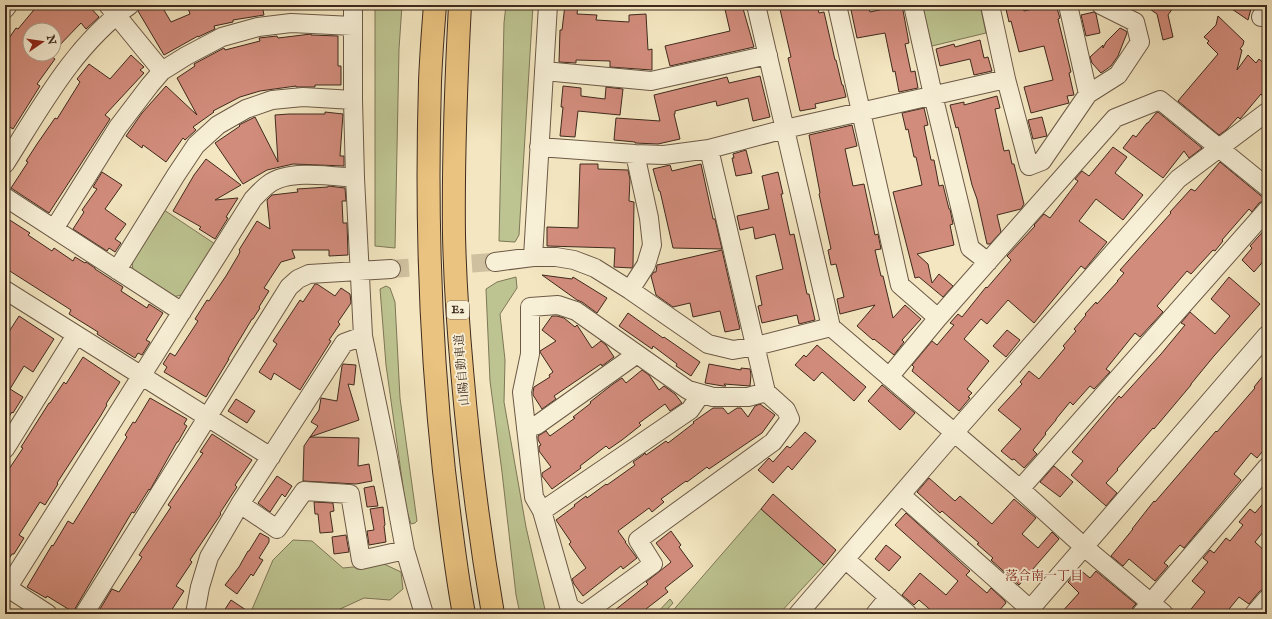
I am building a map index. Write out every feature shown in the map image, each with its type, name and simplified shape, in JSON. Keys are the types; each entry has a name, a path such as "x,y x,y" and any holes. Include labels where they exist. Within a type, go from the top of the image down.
{"highway":[{"name":"E2","path":"435,5 430,80 428,156 428,238 431,320 438,412 448,505 464,614"},
{"name":"山陽自動車道","path":"460,5 454,156 454,236 458,319 465,407 475,500 493,614"}],"street":[{"path":"5,9 8,5"},
{"path":"353,5 355,178 363,336 387,452 405,550 424,614"},
{"path":"534,258 548,5"},
{"path":"756,5 831,327 1020,489 1152,610 1267,467"},
{"path":"837,5 900,285 938,318"},
{"path":"913,5 970,248 988,262"},
{"path":"990,5 1006,79 1029,166 1042,161 1088,94 1118,75 1140,42 1135,22 1101,5"},
{"path":"1068,5 1088,94"},
{"path":"5,164 56,82 85,45 118,8 162,71"},
{"path":"54,229 118,126 162,71 186,56 222,37 258,27 291,23 353,26"},
{"path":"544,71 651,81 768,55"},
{"path":"539,147 664,155 709,149 785,129 1006,79"},
{"path":"117,270 196,145 218,125 246,109 272,100 303,97 353,100"},
{"path":"889,377 938,318 1115,118 1160,100 1267,187"},
{"path":"798,614 954,433 1178,179 1267,112"},
{"path":"584,614 654,564 638,540 773,442 790,420 786,410 766,392 709,149"},
{"path":"630,290 646,265 652,245 649,218 634,154"},
{"path":"48,614 6,590 253,199 270,183 292,175 318,175 355,178"},
{"path":"5,197 182,312"},
{"path":"1020,489 1267,210"},
{"path":"495,262 556,257 574,260 595,268 630,290 708,344 733,350 756,346 831,327"},
{"path":"84,614 289,287 298,279 309,274 391,269"},
{"path":"7,297 76,335 270,457"},
{"path":"580,614 569,606 542,511 534,497 522,392 530,354 530,307 558,305 576,310 688,390 712,397 748,396 766,392"},
{"path":"5,449 76,335"},
{"path":"901,495 1028,611 1267,335"},
{"path":"195,614 208,557 240,504 344,343 363,336"},
{"path":"526,428 537,425 637,354"},
{"path":"542,511 690,410 701,394"},
{"path":"240,504 277,529 304,491 350,494 360,560 405,550"},
{"path":"846,560 908,614"},
{"path":"875,614 889,598"},
{"path":"1254,614 1267,599"}],"green space":[{"path":"375,5 402,5 399,49 395,248 375,246"},
{"path":"506,5 533,5 519,235 515,242 499,241 504,23"},
{"path":"921,5 980,5 986,33 932,46"},
{"path":"164,210 215,244 185,294 173,297 133,271 132,261"},
{"path":"516,277 517,288 500,314 505,360 504,402 526,527 546,614 520,614 516,595 490,381 486,289 497,282"},
{"path":"386,286 390,288 395,302 400,398 417,521 411,524 406,508 386,365 380,289"},
{"path":"761,509 824,565 779,614 670,614"},
{"path":"293,540 312,541 343,568 384,564 401,572 403,589 390,600 364,598 338,610 338,614 250,614 273,560"},
{"path":"670,599 673,603 663,614 656,614"}],"building":[{"path":"38,5 88,5 99,17 86,29 81,23 62,43 62,22 24,22"},
{"path":"140,5 161,5 171,22 190,14 187,5 262,5 264,15 233,20 233,22 214,26 215,29 198,36 164,55 138,11"},
{"path":"565,5 578,6 577,14 597,15 596,20 629,22 629,15 646,14 648,50 652,49 652,70 610,67 610,61 576,60 576,63 559,62 560,30 562,30"},
{"path":"724,5 742,5 754,47 670,66 665,46 730,31"},
{"path":"779,5 817,5 819,13 824,12 835,60 846,97 815,104 816,108 800,111 788,58 791,57"},
{"path":"850,5 868,5 870,12 902,5 909,43 905,44 911,72 915,71 918,88 899,92 895,71 893,72 885,33 857,38"},
{"path":"1005,5 1022,5 1024,11 1048,5 1056,5 1071,72 1069,73 1074,95 1067,96 1069,103 1031,113 1024,87 1053,80 1044,46 1019,52"},
{"path":"1144,5 1175,5 1168,15 1173,37 1163,40 1157,14"},
{"path":"1226,5 1252,5 1248,20"},
{"path":"1094,12 1096,14 1100,33 1086,36 1081,15"},
{"path":"1218,16 1244,41 1240,49 1242,50 1237,70 1248,55 1256,63 1259,59 1267,66 1267,101 1261,94 1240,119 1238,117 1219,135 1178,101 1218,54 1207,43 1209,41 1204,37 1216,25"},
{"path":"22,24 22,62 53,62 37,84 40,86 13,129 5,124 5,44 16,28 18,29"},
{"path":"1120,28 1127,33 1118,56 1111,66 1101,73 1092,63 1090,57 1103,45 1103,48 1106,42"},
{"path":"311,34 338,36 338,66 341,66 341,85 315,85 315,87 296,86 260,91 240,97 213,111 214,112 193,127 196,130 185,140 183,138 166,162 143,145 142,148 126,136 142,113 166,86 197,115 177,78 195,66 194,64 224,48 225,50 260,41 259,38 277,36 278,38"},
{"path":"980,40 984,58 988,57 992,71 974,75 970,59 940,66 936,49 954,44 955,47"},
{"path":"131,55 144,67 140,70 144,73 105,115 110,119 49,213 11,188 28,162 26,161 37,144 55,118 57,119 80,82 77,79 89,64 110,79"},
{"path":"760,76 770,117 753,121 748,98 717,106 716,101 675,111 674,114 680,139 658,144 614,140 616,118 660,121 654,95 727,77 729,83"},
{"path":"563,86 581,88 581,96 605,99 606,87 623,89 620,115 578,111 575,137 560,136 563,107 561,107"},
{"path":"997,96 1000,108 995,109 1004,151 1009,150 1024,204 1021,209 997,215 1001,232 990,244 987,244 958,127 956,128 950,105 964,102 964,105"},
{"path":"924,108 928,125 924,126 931,160 934,160 939,186 943,185 950,209 953,224 950,225 954,245 917,254 928,264 932,283 939,274 953,286 943,297 919,277 915,278 893,192 922,185 916,157 914,157 908,129 906,130 902,113"},
{"path":"325,112 343,114 340,156 344,156 344,166 293,164 267,170 243,184 215,143 240,126 239,125 255,117 278,162 275,115 325,114"},
{"path":"1158,112 1202,148 1189,158 1184,151 1163,178 1123,148 1133,135 1136,137"},
{"path":"1042,117 1047,136 1033,139 1028,120"},
{"path":"852,125 857,146 845,149 853,186 864,184 875,235 878,234 881,249 875,250 893,318 905,305 921,319 902,340 904,342 894,355 857,326 875,305 840,314 837,299 844,297 836,264 831,265 828,250 831,249 819,194 809,135"},
{"path":"1113,147 1127,157 1115,173 1143,195 1123,220 1096,199 1079,221 1107,242 1085,269 1081,266 1034,323 1008,300 987,324 981,319 964,339 989,361 967,389 972,393 968,397 970,398 959,411 912,371 914,367 912,365 932,341 937,345 954,325 950,323 958,314 962,317 986,287 987,288 1011,260 1007,256 1044,214 1050,218 1078,181 1075,179 1082,171 1089,176"},
{"path":"746,150 752,173 736,176 732,158 734,158 733,154"},
{"path":"206,159 241,185 215,200 238,198 215,239 199,229 201,227 173,211 194,175"},
{"path":"1220,162 1266,200 1259,203 1252,212 1249,209 1222,240 1223,241 1215,251 1213,250 1191,274 1187,271 1157,306 1163,312 1140,337 1135,333 1106,369 1110,372 1094,389 1090,386 1073,405 1070,402 1033,450 1037,454 1024,468 1014,459 1012,460 1001,451 1021,429 998,410 1022,384 1020,382 1029,371 1039,379 1065,348 1063,346 1076,331 1074,329 1086,315 1085,314 1096,302 1097,304 1124,273 1120,270 1191,189 1195,191"},
{"path":"580,164 598,164 598,169 628,170 630,179 629,201 634,202 632,268 614,267 615,248 547,246 547,227 578,228"},
{"path":"701,164 713,219 715,219 722,249 673,248 660,191 653,169 670,165 672,171"},
{"path":"102,172 122,185 105,209 126,224 115,239 121,243 115,252 109,248 107,251 73,229 84,212 82,210 97,189 93,187"},
{"path":"778,172 790,235 794,234 807,294 809,294 815,320 799,324 797,315 762,323 758,306 762,305 756,276 783,269 775,234 755,239 753,227 740,230 737,216 769,209 762,176"},
{"path":"328,186 345,188 346,201 342,201 343,223 347,223 348,255 329,256 329,250 292,250 295,258 281,262 264,288 269,291 259,307 260,308 206,397 164,372 167,367 163,364 170,353 175,356 198,321 195,319 207,300 209,301 226,276 239,254 239,250 257,221 270,229 267,200 272,195 298,192 297,189"},
{"path":"5,217 30,233 28,235 52,251 54,248 73,261 75,257 85,263 86,262 123,287 121,291 147,308 149,304 163,313 146,340 150,342 142,355 138,353 135,358 111,343 97,334 98,332 69,314 71,310 5,268"},
{"path":"1267,227 1267,257 1254,272 1242,260 1252,248 1250,246"},
{"path":"722,250 740,329 725,332 720,311 693,317 690,303 673,307 656,295 651,276 654,272 656,272 657,265"},
{"path":"542,275 572,279 573,277 607,298 597,313"},
{"path":"1229,277 1260,304 1106,483 1117,493 1106,506 1071,475 1083,461 1072,452 1119,396 1121,398 1161,354 1185,325 1181,323 1190,312 1215,334 1230,316 1211,299"},
{"path":"315,284 335,296 341,288 350,294 351,303 338,322 340,324 329,340 331,341 300,390 274,373 271,380 259,372 277,344 273,341 300,300 303,302"},
{"path":"628,313 700,362 691,376 676,366 677,364 653,346 652,349 619,326"},
{"path":"19,316 54,339 33,372 24,366 10,389 23,397 5,423 5,338"},
{"path":"552,316 564,318 575,327 577,325 592,348 601,341 606,345 614,357 602,366 601,364 554,396 556,399 542,409 533,395 533,392 534,387 550,377 549,375 553,372 540,352 556,341 542,330"},
{"path":"1007,330 1020,340 1006,357 993,346"},
{"path":"817,345 866,387 854,401 822,372 814,381 795,365 804,355 806,357"},
{"path":"83,357 120,382 106,404 107,405 100,417 57,483 58,484 45,505 40,502 19,535 24,538 5,565 5,475 23,448 21,447 49,403 64,382 66,384"},
{"path":"343,364 356,365 354,385 348,384 359,420 310,437 318,426 311,422 319,410 321,398 337,401"},
{"path":"709,364 741,370 741,368 750,369 750,386 724,384 726,386 723,386 705,383"},
{"path":"642,370 649,375 659,390 664,386 675,394 682,403 670,411 665,404 639,423 641,425 622,440 609,449 606,446 580,466 581,468 552,489 542,476 542,473 551,467 539,451 539,446 541,445 538,440 538,436 546,431 550,436 575,418 573,417 613,384 622,378 626,383"},
{"path":"1267,371 1267,446 1257,458 1251,453 1234,474 1241,480 1184,548 1180,545 1164,563 1168,566 1155,581 1129,559 1123,566 1111,556 1154,501 1155,502 1216,431 1217,432 1255,388 1254,387"},
{"path":"882,385 915,413 900,430 868,401"},
{"path":"150,398 187,419 184,424 187,426 150,490 149,489 134,513 132,512 73,612 47,596 46,598 27,587 68,521 73,524 127,437 125,435 133,422 135,423"},
{"path":"236,399 255,411 247,423 228,411"},
{"path":"760,404 775,415 762,433 709,469 707,467 687,482 686,481 661,499 664,502 652,512 649,508 618,531 637,558 623,569 621,566 583,596 572,579 586,568 569,544 571,542 556,520 586,496 587,498 635,465 633,462 645,453 646,455 666,441 668,443 694,423 693,422 713,408 723,408 728,414 737,408 741,408 748,417 755,406"},
{"path":"805,432 816,441 792,470 788,466 773,483 758,470 769,458 773,462 787,446 790,448"},
{"path":"212,434 252,460 235,485 237,487 190,560 192,562 176,586 184,591 169,614 97,614 112,589 119,592 142,557 139,555 171,507 168,505 203,453 200,452"},
{"path":"310,437 359,438 358,466 369,464 372,481 356,484 303,481 304,446"},
{"path":"1054,466 1073,482 1060,497 1040,482"},
{"path":"277,476 292,486 285,497 282,494 270,512 258,503"},
{"path":"929,478 955,501 960,496 992,524 1014,499 1036,518 1022,534 1038,548 1052,532 1059,539 1019,585 991,560 993,558 977,544 979,543 942,511 940,513 917,492"},
{"path":"374,486 378,506 367,507 364,488"},
{"path":"773,494 836,550 824,565 761,509"},
{"path":"1267,499 1267,527 1255,542 1267,553 1267,589 1263,589 1259,592 1249,604 1239,597 1225,614 1187,614 1205,592 1192,581 1208,562 1203,558 1210,550 1214,553 1226,538 1230,541 1243,525 1239,522 1250,509 1255,513"},
{"path":"314,502 333,503 334,511 330,512 333,532 320,533 318,514 315,514"},
{"path":"383,507 386,542 369,545 367,531 374,530 370,509"},
{"path":"906,513 970,571 966,575 987,593 991,588 1005,601 1006,603 996,614 935,614 919,600 914,605 902,595 920,573 946,595 958,581 895,525"},
{"path":"671,531 681,545 679,547 693,566 665,588 668,592 646,609 650,614 610,614 648,584 646,582 671,562 656,543"},
{"path":"260,533 269,538 269,542 259,558 263,560 253,576 251,574 237,594 225,585 239,567"},
{"path":"346,535 349,552 334,554 332,537"},
{"path":"886,545 901,557 889,571 875,559"},
{"path":"1079,569 1090,578 1096,571 1136,604 1131,613 1060,614 1079,593 1068,582"},
{"path":"231,600 252,614 222,614"}],"tunnel":[{"path":"391,269 495,262"}],"district":[{"name":"落合南一丁目","path":"1044,576"}]}
